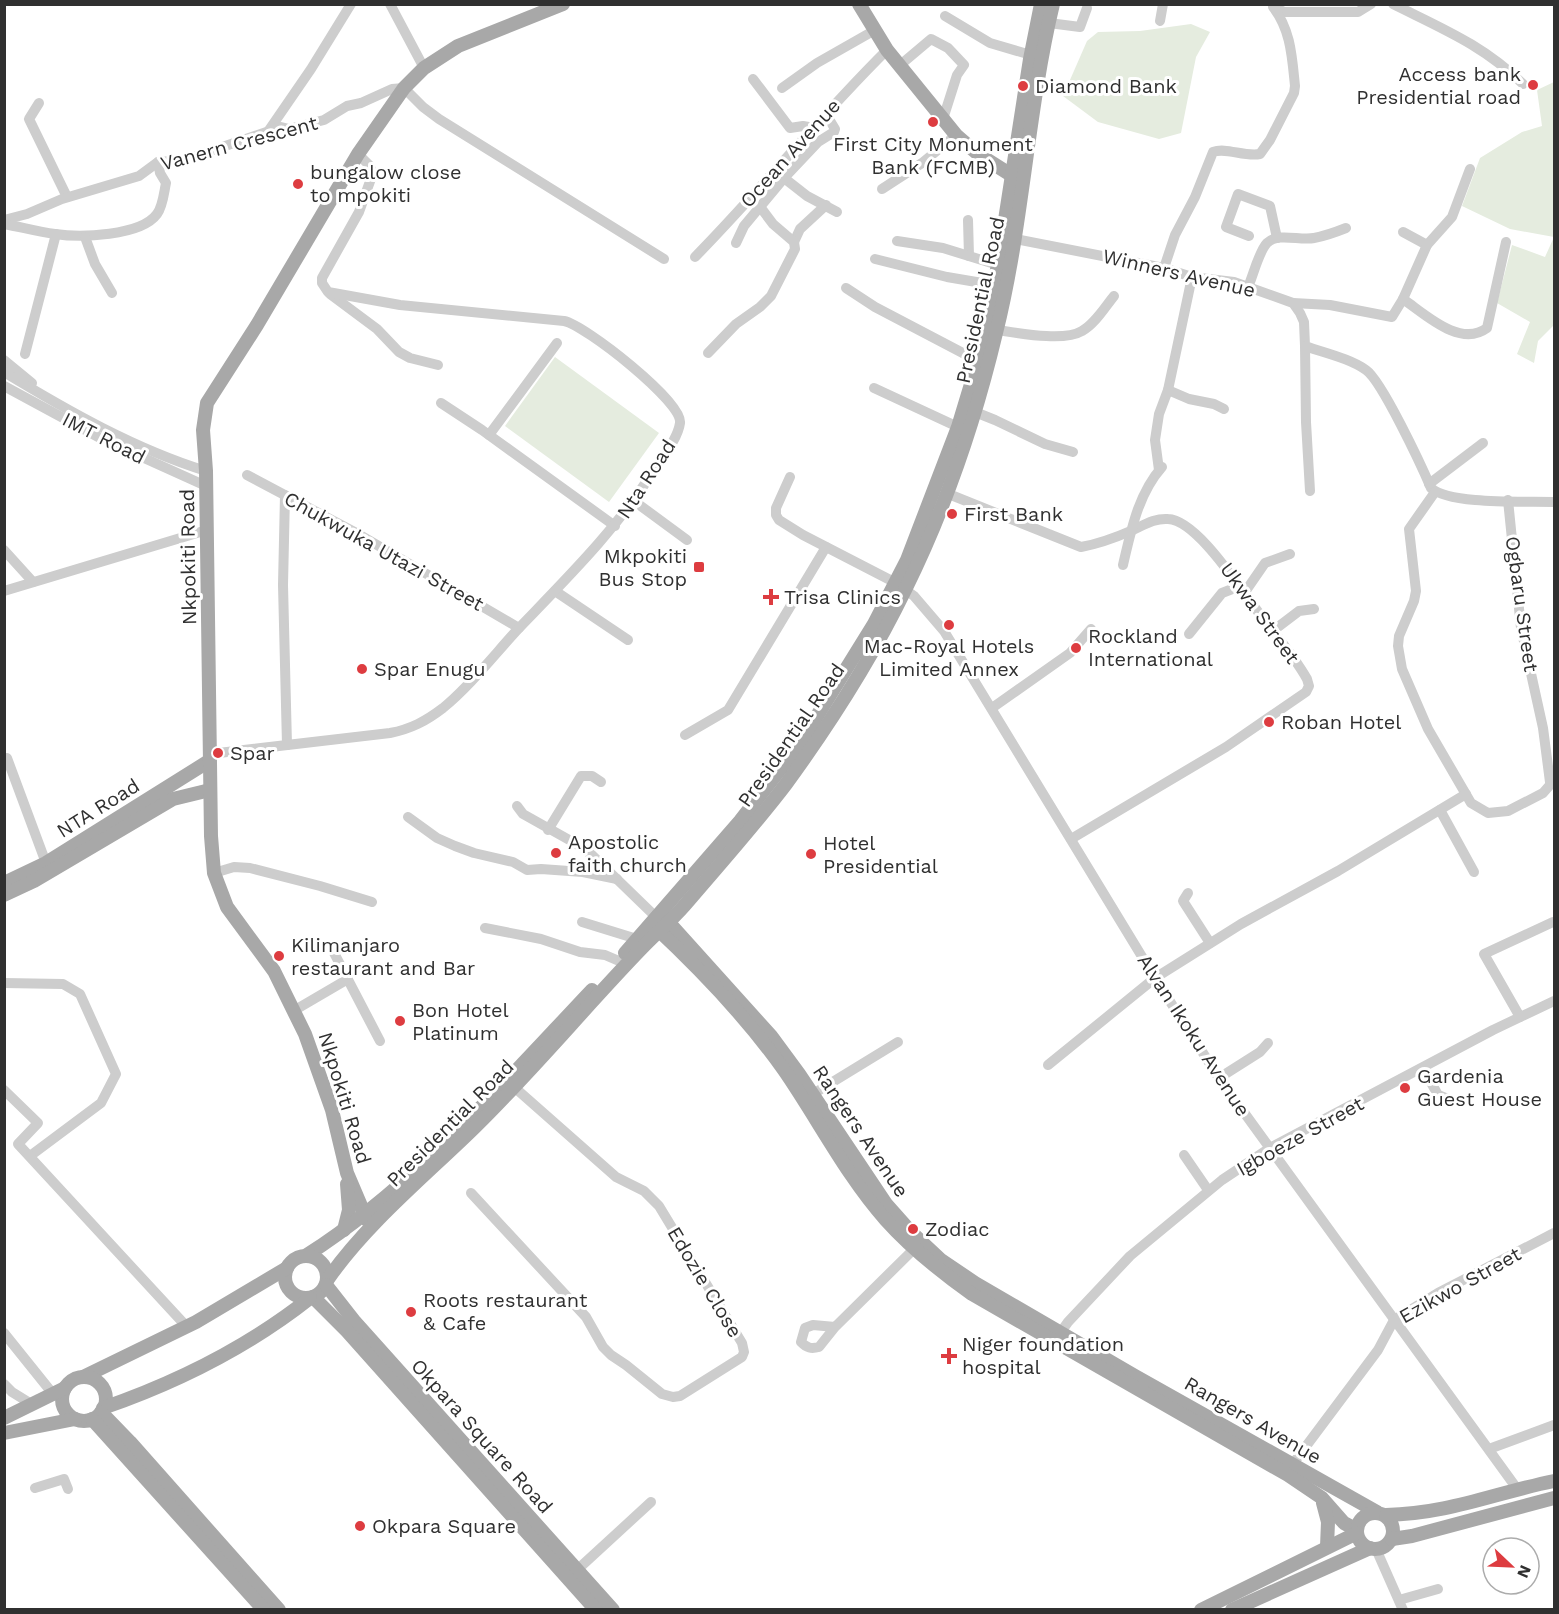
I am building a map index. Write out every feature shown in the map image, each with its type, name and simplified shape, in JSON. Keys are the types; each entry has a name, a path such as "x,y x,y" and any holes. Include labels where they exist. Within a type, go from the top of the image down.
{"main road":[{"name":"Nkpokiti Road","path":"372,1227 364,1215 347,1173 332,1110 295,1010 274,971 227,907 214,873 211,854 206,471 203,430 207,403 280,287 358,153 405,88 424,68 458,46 563,4"},
{"path":"859,4 887,50 956,135 978,154 1018,179"},
{"name":"Presidential Road","path":"307,1255 364,1215 452,1135 568,1022 659,922 762,796 799,746 901,586 975,412 1001,283 1015,238 1018,179 1031,55 1041,4"},
{"name":"Presidential Road","path":"659,922 681,909 785,785 842,700 946,493 946,476 978,361 997,330 1001,283 998,265 1018,179 1053,4"},
{"name":"NTA Road","path":"4,883 46,863 209,758"},
{"name":"NTA Road","path":"4,895 34,881 173,799 210,790"},
{"path":"679,941 676,925 681,909"},
{"path":"659,922 679,941"},
{"path":"639,944 654,941 679,941"},
{"name":"Rangers Avenue","path":"679,941 771,1036 813,1094 886,1204 931,1252 1057,1337 1288,1475 1322,1498 1344,1523 1357,1532"},
{"name":"Rangers Avenue","path":"679,941 766,1046 862,1189 885,1219 914,1249 972,1294 1057,1337 1382,1514"},
{"name":"Presidential Road","path":"327,1282 338,1265 372,1227 514,1087 619,961 639,944"},
{"path":"344,1230 349,1210 347,1173"},
{"path":"354,1188 359,1194 368,1197 386,1195"},
{"path":"4,1418 59,1391 74,1379 83,1377 187,1327 287,1268 295,1258 307,1255 325,1265 327,1282 321,1292 223,1356 151,1391 83,1421 75,1419 66,1412 62,1394 59,1391"},
{"path":"287,1268 285,1279 290,1290 299,1297 312,1297"},
{"name":"Okpara Square Road","path":"327,1282 355,1322 574,1576 596,1610"},
{"name":"Okpara Square Road","path":"312,1297 354,1339 574,1576 613,1610"},
{"path":"83,1377 97,1381 102,1387 105,1394 99,1413"},
{"path":"31,1406 34,1427"},
{"path":"99,1413 264,1610"},
{"path":"99,1413 135,1447 279,1610"},
{"path":"4,1433 75,1419"},
{"path":"1373,1549 1361,1543 1357,1532 1358,1524 1366,1515 1430,1513 1554,1481"},
{"path":"1322,1498 1328,1522 1328,1547"},
{"path":"1233,1610 1373,1549 1385,1546 1392,1539 1412,1536 1554,1498"},
{"path":"1382,1514 1393,1526 1392,1539"},
{"path":"1201,1610 1357,1532"}],"street":[{"path":"267,134 351,4"},
{"path":"390,4 424,68"},
{"path":"1160,21 1163,4"},
{"path":"1276,8 1358,12 1371,4"},
{"path":"1394,4 1487,52 1523,84"},
{"path":"1049,23 1080,27 1087,8"},
{"path":"1164,268 1175,235 1195,197 1213,152 1218,150 1244,155 1260,154 1270,140 1294,93 1289,36 1276,8"},
{"path":"945,16 990,43 1031,55"},
{"path":"782,88 817,63 875,30"},
{"path":"899,66 931,39 948,48 964,65 957,75 943,119"},
{"name":"Ocean Avenue","path":"695,257 861,75 887,50"},
{"path":"753,79 790,128 803,126 814,128"},
{"name":"Vanern Crescent","path":"4,222 67,197 139,176 158,162 184,160 267,134 281,127 289,129 324,120 347,106 361,103 392,88 405,88"},
{"path":"405,88 423,107 439,119 664,259"},
{"path":"39,103 29,119 67,197"},
{"path":"736,243 744,226 761,208 783,178 818,142 834,132 835,129 826,114"},
{"path":"882,189 922,163 956,135"},
{"path":"358,153 373,173 359,212 322,278 322,283 328,292 377,329 399,352 410,358 438,365"},
{"path":"4,222 56,234 85,237 134,228 151,220 160,207 166,183 160,173 158,162"},
{"path":"1470,169 1452,217 1427,246 1403,299 1461,335 1482,332 1487,328 1506,242"},
{"path":"783,178 803,194 837,212"},
{"path":"1249,236 1226,227 1239,194 1270,206 1277,238"},
{"path":"708,353 736,324 771,296 795,249 794,242 800,229 826,205"},
{"path":"761,208 773,224 794,242"},
{"path":"968,220 969,256"},
{"path":"1248,287 1268,243 1277,238 1310,239 1346,228"},
{"path":"1403,232 1427,246"},
{"path":"26,354 56,234"},
{"path":"85,237 95,264 112,293"},
{"name":"Winners Avenue","path":"1015,238 1164,268 1192,277 1234,282 1293,303 1330,305 1392,317 1403,299"},
{"path":"897,241 943,248 998,265"},
{"path":"875,259 946,277 1001,283"},
{"path":"1123,565 1131,531 1144,494 1160,469 1155,440 1159,414 1168,390 1192,277"},
{"path":"846,288 875,307 978,361"},
{"name":"Nta Road","path":"209,758 287,745 390,733 408,730 421,724 444,707 460,691 615,526 668,450 680,424 677,411 646,379 620,356 574,324 564,321 400,305 328,292"},
{"path":"997,330 1070,336 1084,331 1114,296"},
{"path":"1293,303 1304,322 1310,491"},
{"path":"489,435 557,343"},
{"path":"1305,346 1360,367 1372,376 1407,437 1432,488 1452,498 1554,502"},
{"path":"4,360 46,396"},
{"name":"IMT Road","path":"4,372 153,452 206,471"},
{"name":"IMT Road","path":"4,386 102,439 206,486"},
{"path":"874,388 958,427"},
{"path":"1168,390 1224,409"},
{"path":"441,403 615,526"},
{"path":"975,412 1045,444 1073,452"},
{"name":"Ogbaru Street","path":"1483,442 1432,488 1409,529 1416,591 1399,636 1398,646 1402,669 1412,697 1428,729 1471,803 1488,813 1508,811 1544,793 1550,785 1543,728 1521,628 1508,500"},
{"name":"Chukwuka Utazi Street","path":"247,475 433,576 519,628"},
{"name":"Alvan Ikoku Avenue","path":"790,477 776,508 776,515 784,525 901,586 925,607 944,631 1155,978 1219,1078 1518,1490"},
{"name":"Ukwa Street","path":"946,493 1081,548 1159,519 1179,521 1208,546 1274,630 1307,679 1309,686 1306,692 1226,747 1071,839"},
{"path":"285,495 283,585 287,745"},
{"path":"634,501 687,540"},
{"path":"4,591 207,530"},
{"path":"685,735 728,710 826,547"},
{"path":"4,550 33,582"},
{"path":"1190,634 1222,593 1242,589 1265,563 1290,554"},
{"path":"555,591 628,640"},
{"path":"1274,630 1299,611 1314,609"},
{"path":"992,708 1070,653 1091,630"},
{"path":"7,758 46,863"},
{"path":"548,830 581,776 591,776 601,782"},
{"path":"1048,1065 1155,978 1466,794"},
{"path":"520,810 548,830 580,846 617,879 659,922"},
{"path":"1440,810 1474,872"},
{"path":"408,818 437,838 455,846 513,862 526,870 583,872 617,879"},
{"path":"214,873 234,867 250,868 372,902"},
{"path":"1188,893 1183,901 1210,944"},
{"path":"582,922 639,944"},
{"path":"1520,1017 1484,954 1553,922"},
{"path":"485,928 541,939 580,952 605,955 619,961"},
{"path":"332,949 380,1041"},
{"path":"295,1010 348,979"},
{"path":"4,983 63,984 80,994 116,1074 101,1103 30,1156"},
{"name":"Igboeze Street","path":"1057,1337 1130,1256 1208,1190 1270,1148 1554,1001"},
{"path":"813,1094 898,1042"},
{"path":"1219,1078 1260,1052 1268,1042"},
{"path":"1423,1068 1438,1095 1454,1101"},
{"name":"Edozie Close","path":"471,1193 586,1317 603,1347 662,1394 680,1396 742,1357 744,1352 742,1343 658,1206 644,1191 616,1177 514,1087"},
{"path":"4,1090 38,1122 18,1144 187,1327"},
{"path":"1184,1155 1208,1190"},
{"name":"Ezikwo Street","path":"1292,1465 1378,1350 1394,1320 1438,1293 1554,1234"},
{"path":"835,1327 914,1249"},
{"path":"4,1333 59,1391"},
{"path":"4,1384 31,1406"},
{"path":"1489,1449 1554,1425"},
{"path":"35,1488 64,1479 68,1489"},
{"path":"574,1576 651,1502"},
{"path":"1373,1549 1401,1605 1438,1589"}],"shaded area":[{"path":"1191,24 1210,32 1196,57 1181,133 1159,139 1098,122 1063,96 1087,41 1098,32 1140,31"},
{"path":"1554,82 1554,237 1510,229 1462,206 1480,158 1522,132 1542,126 1537,90"},
{"path":"1554,237 1554,325 1538,341 1534,363 1517,354 1530,322 1497,303 1512,245 1545,257"},
{"path":"555,357 659,433 609,502 505,426"}],"place":[{"name":"Access bank Presidential road","path":"1533,85"},
{"name":"Diamond Bank","path":"1023,86"},
{"name":"First City Monument Bank (FCMB)","path":"933,122"},
{"name":"bungalow close to mpokiti","path":"298,184"},
{"name":"First Bank","path":"952,514"},
{"name":"Mkpokiti Bus Stop","path":"699,567"},
{"name":"Trisa Clinics","path":"771,597"},
{"name":"Mac-Royal Hotels Limited Annex","path":"949,625"},
{"name":"Rockland International","path":"1076,648"},
{"name":"Spar Enugu","path":"362,669"},
{"name":"Roban Hotel","path":"1269,722"},
{"name":"Spar","path":"218,753"},
{"name":"Apostolic faith church","path":"556,853"},
{"name":"Hotel Presidential","path":"811,854"},
{"name":"Kilimanjaro restaurant and Bar","path":"279,956"},
{"name":"Bon Hotel Platinum","path":"400,1021"},
{"name":"Gardenia Guest House","path":"1405,1088"},
{"name":"Zodiac","path":"913,1229"},
{"name":"Roots restaurant & Cafe","path":"411,1312"},
{"name":"Niger foundation hospital","path":"949,1356"},
{"name":"Okpara Square","path":"360,1526"}]}
